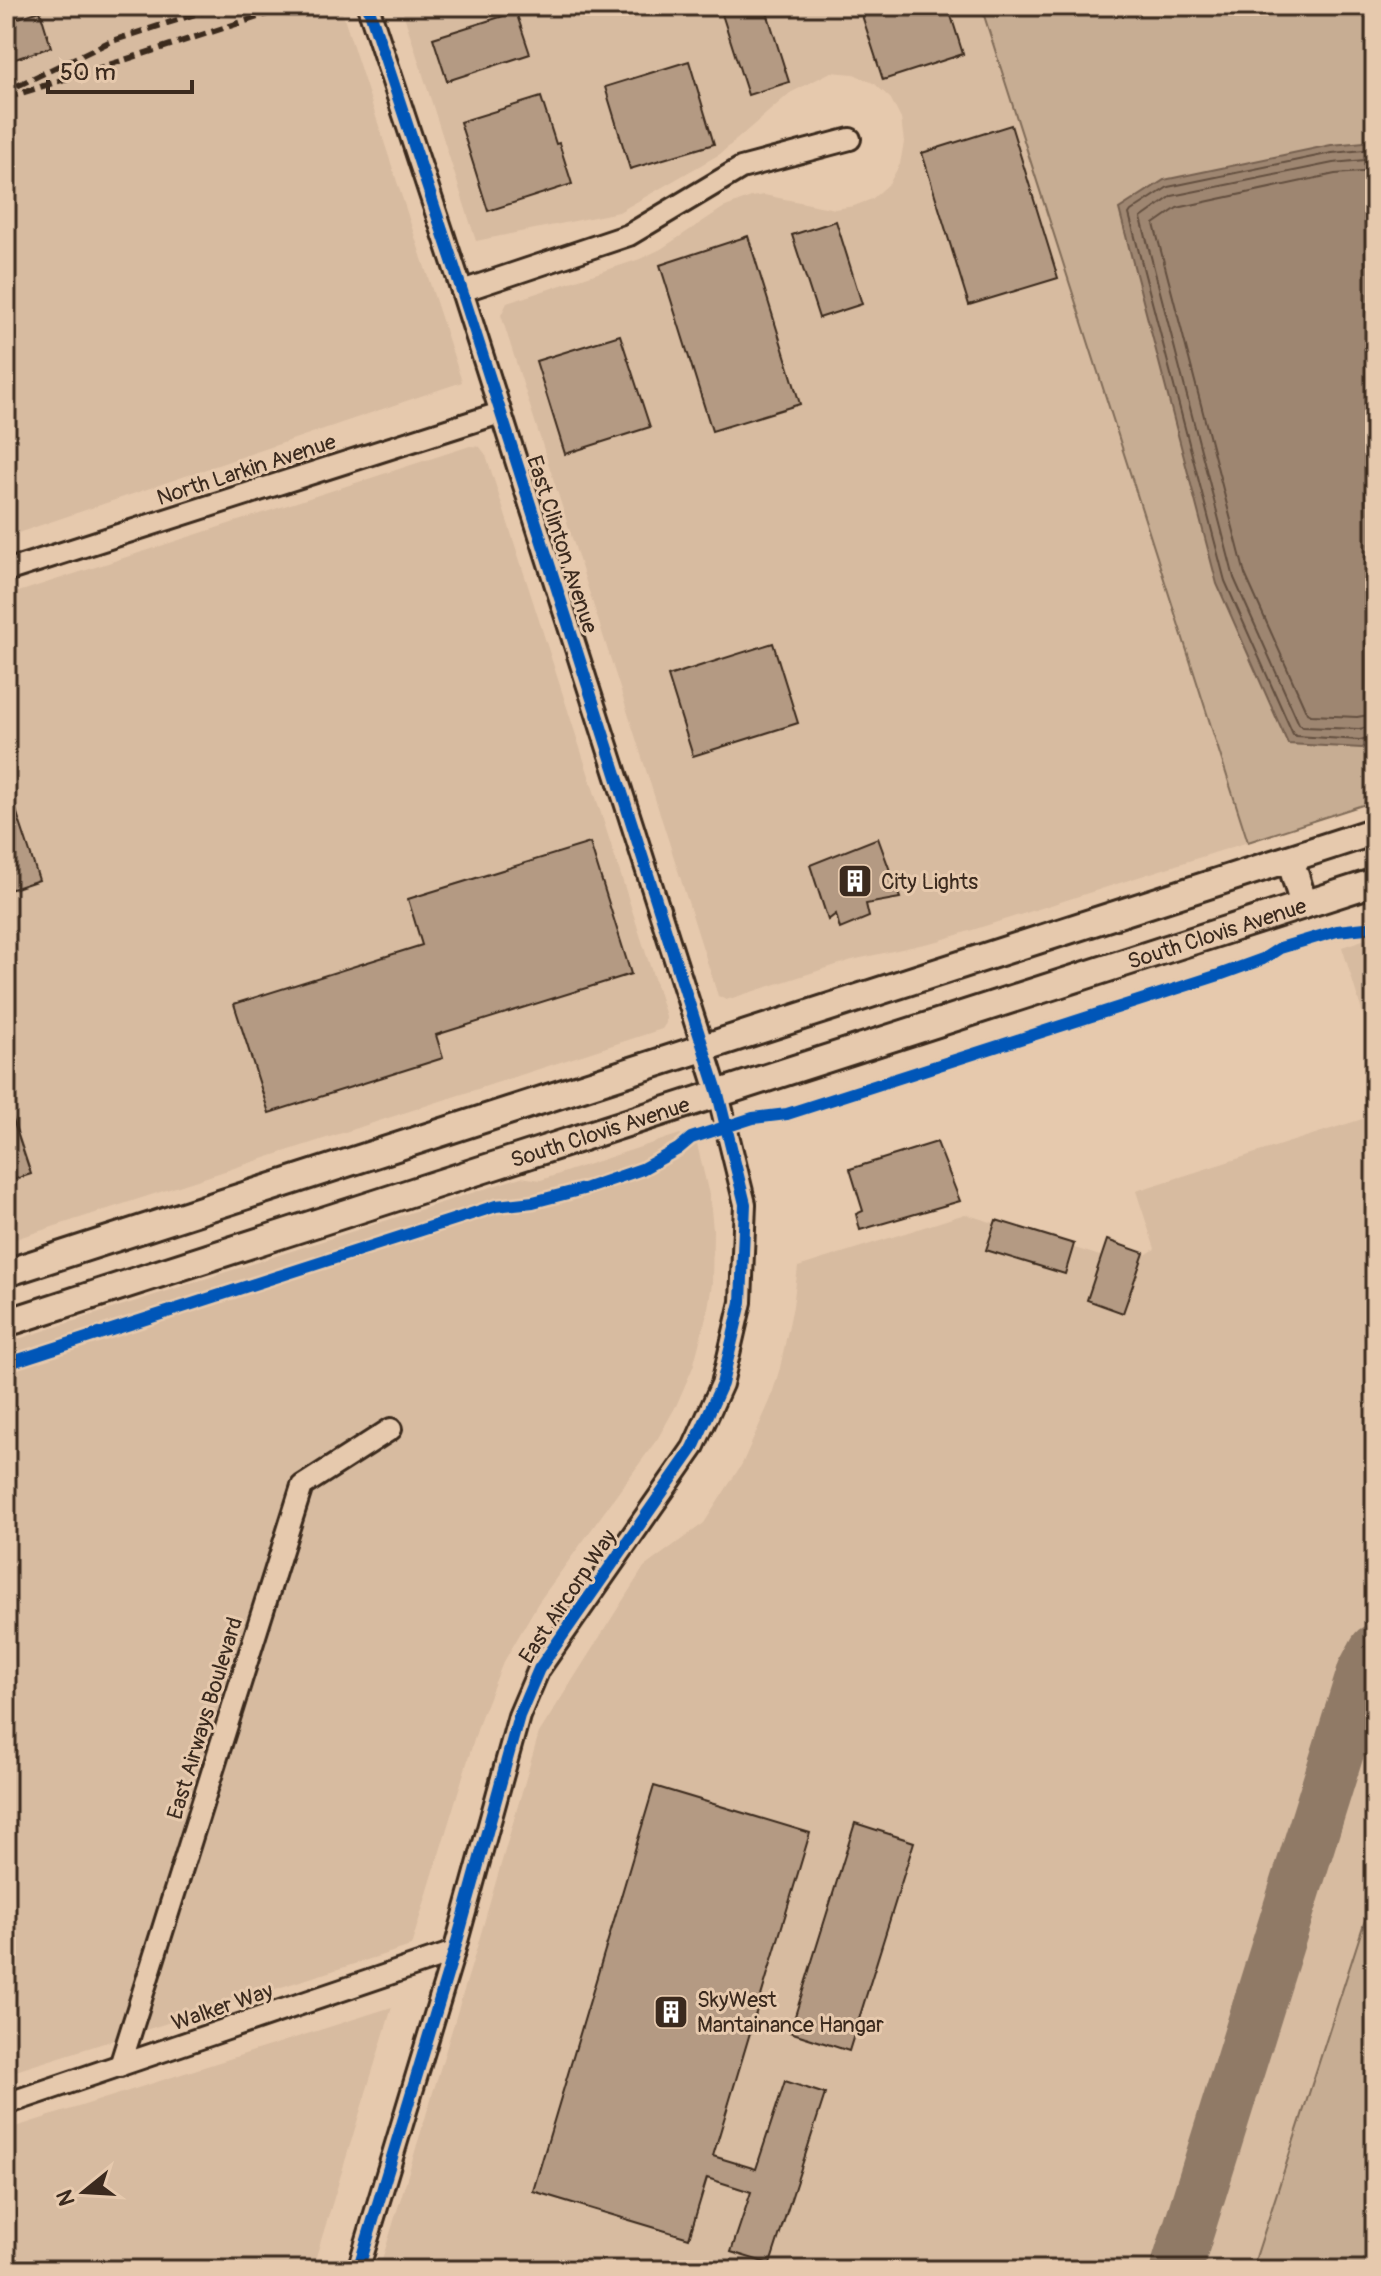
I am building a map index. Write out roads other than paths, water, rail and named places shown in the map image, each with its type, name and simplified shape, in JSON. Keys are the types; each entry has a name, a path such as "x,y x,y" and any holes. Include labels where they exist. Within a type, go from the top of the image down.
{"main road":[{"path":"6,1273 1375,831"},
{"path":"1290,859 1304,905"},
{"name":"South Clovis Avenue","path":"6,1323 1375,882"}],"street":[{"name":"East Clinton Avenue","path":"368,6 718,1094"},
{"path":"462,291 629,235 741,168 850,139"},
{"name":"North Larkin Avenue","path":"6,571 500,413"},
{"name":"East Aircorp Way","path":"358,2270 454,1952 519,1716 539,1669 693,1448 722,1384 741,1302 745,1204 718,1094"},
{"name":"East Airways Boulevard","path":"120,2066 302,1486 391,1429"},
{"name":"Walker Way","path":"6,2104 454,1952"}],"water":[{"path":"1375,141 1375,743 1362,748 1288,744 1217,584 1119,209 1164,180 1331,145"}],"railway":[{"path":"17,86 109,42 220,6"},
{"path":"6,98 292,6"}],"place":[{"name":"City Lights","path":"855,881"},
{"name":"SkyWest Mantainance Hangar","path":"671,2012"}]}
